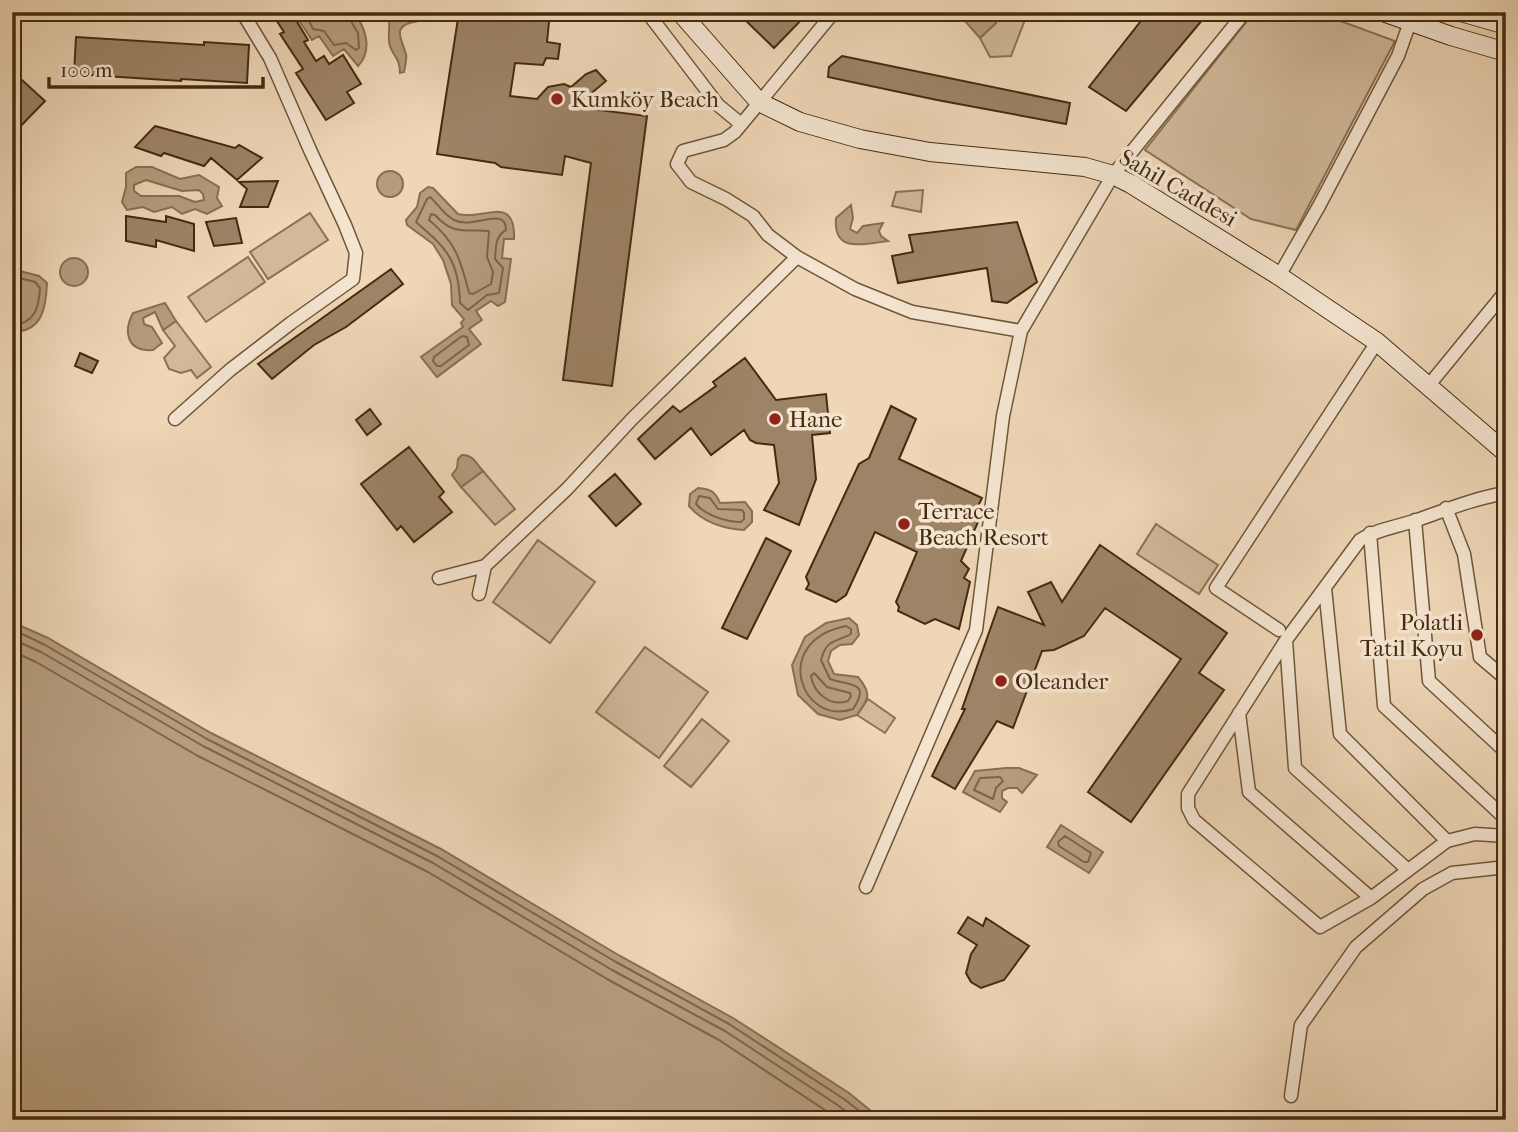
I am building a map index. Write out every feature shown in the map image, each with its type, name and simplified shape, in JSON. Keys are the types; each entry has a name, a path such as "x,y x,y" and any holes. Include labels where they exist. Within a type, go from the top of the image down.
{"main road":[{"name":"Sahil Caddesi","path":"680,12 759,102 800,122 860,139 930,152 1084,167 1113,175 1131,184 1279,276 1377,342 1506,453"},
{"path":"1383,12 1506,52"},
{"path":"1461,12 1506,26"}],"street":[{"path":"175,419 230,370 353,278 356,270 356,253 345,225 270,58 242,12"},
{"path":"647,12 718,106 741,124"},
{"path":"834,12 741,124 724,140 683,151 677,164 691,183 726,199 753,216 768,235 797,257 855,289 912,313 1021,331"},
{"path":"866,887 976,630 1003,416 1021,331 1113,175 1245,12"},
{"path":"1279,276 1320,206 1398,56 1410,22"},
{"path":"439,578 485,566 567,489 632,419 797,257"},
{"path":"1429,385 1506,291"},
{"path":"1377,342 1216,588 1283,635 1295,768 1408,870"},
{"path":"1506,493 1446,508 1370,533 1360,540 1325,587 1283,635 1239,713 1188,794 1188,808 1194,820 1320,927 1371,898 1447,841 1475,834 1506,836"},
{"path":"1446,508 1464,554 1480,657 1506,679"},
{"path":"1415,520 1429,681 1506,752"},
{"path":"1370,533 1384,706 1506,818"},
{"path":"479,594 485,566"},
{"path":"1325,587 1340,734 1447,841"},
{"path":"1239,713 1249,792 1371,898"},
{"path":"1291,1096 1301,1025 1356,947 1423,889 1452,873 1506,867"}],"shaded area":[{"path":"997,12 1020,12 1026,17 1011,56 990,57 980,38 996,23"},
{"path":"1262,12 1316,12 1395,41 1296,230 1251,219 1145,150 1251,16"},
{"path":"923,190 921,212 892,206 896,192"},
{"path":"310,213 328,240 268,279 250,252"},
{"path":"248,257 265,282 206,322 188,297"},
{"path":"176,321 211,367 197,378 191,370 181,373 169,369 164,358 175,346 163,330"},
{"path":"483,471 515,509 495,525 461,487"},
{"path":"1156,524 1218,565 1199,594 1137,554"},
{"path":"538,540 595,582 550,643 493,602"},
{"path":"645,647 708,692 659,758 596,712"},
{"path":"868,699 895,718 885,733 857,715"},
{"path":"702,719 729,741 691,787 664,766"}],"water":[{"path":"304,12 353,12 366,39 363,60 358,66 344,49 333,56 319,36 312,40 300,22 306,16"},
{"path":"385,12 425,12 419,21 404,25 401,29 400,37 406,56 404,72 400,73 390,46 389,23"},
{"path":"957,12 986,12 996,23 980,38"},
{"path":"136,167 152,167 180,179 199,175 219,187 217,198 222,206 207,214 195,209 182,214 172,207 154,212 143,207 127,210 122,202 126,173","holes":["146,180 182,191 199,190 204,200 195,202 179,196 141,196 134,191 134,185"]},
{"path":"390,171 399,175 403,184 399,193 390,197 381,193 377,184 381,175"},
{"path":"428,187 433,188 458,214 503,213 513,225 514,239 504,239 502,258 511,259 505,302 498,306 491,301 476,311 482,320 469,329 481,344 437,377 421,357 463,327 461,323 464,319 452,305 451,284 443,260 433,244 407,225 406,220 417,207 420,193"},
{"path":"851,205 853,218 850,229 857,233 863,226 883,223 879,231 888,241 860,245 845,242 839,237 836,218"},
{"path":"74,258 84,262 88,272 84,282 74,286 64,282 60,272 64,262"},
{"path":"12,269 39,276 47,283 44,309 36,323 22,331 12,332"},
{"path":"165,303 176,321 163,330 155,312 143,318 144,324 152,327 162,343 153,350 138,348 128,334 133,313"},
{"path":"462,455 471,458 483,471 461,487 452,475"},
{"path":"698,488 712,491 720,503 745,502 752,511 752,522 744,530 714,524 700,516 689,506 690,494"},
{"path":"849,618 857,625 859,635 852,644 840,645 831,651 828,661 834,674 858,677 867,696 857,715 840,720 818,714 798,695 792,665 805,637 826,623"},
{"path":"12,622 48,638 211,733 441,849 620,956 733,1018 849,1093 882,1120 12,1120"},
{"path":"1019,768 1037,775 1022,793 1017,788 1002,791 1002,798 1007,802 1000,812 963,792 975,771"},
{"path":"1061,825 1103,852 1089,873 1047,847"}],"building":[{"path":"271,12 309,12 296,20 308,40 304,42 316,61 324,56 329,64 343,55 361,84 347,92 354,103 326,120 296,73 303,69 280,34 284,32"},
{"path":"459,12 550,12 547,42 560,44 558,59 546,58 543,65 515,63 510,96 537,99 548,87 564,84 571,87 586,74 596,70 606,81 575,107 647,116 612,386 563,380 591,163 565,156 562,175 501,167 495,163 437,154"},
{"path":"737,12 809,12 774,48"},
{"path":"1148,12 1209,12 1126,111 1089,87"},
{"path":"76,37 249,45 247,83 74,74"},
{"path":"842,56 1070,103 1066,124 828,77 829,67"},
{"path":"12,71 45,101 12,135"},
{"path":"155,126 235,148 239,145 262,158 237,180 211,158 204,166 135,147"},
{"path":"278,181 268,207 240,207 247,189 239,182"},
{"path":"126,216 166,222 166,216 194,224 194,251 156,240 156,247 126,241"},
{"path":"236,218 242,243 214,246 206,222"},
{"path":"1017,222 1037,282 1007,303 992,301 987,268 898,283 892,256 913,252 909,235"},
{"path":"391,269 403,284 346,327 314,345 272,379 258,364"},
{"path":"80,353 98,361 92,373 75,366"},
{"path":"745,358 776,400 826,394 830,433 812,435 816,479 799,525 764,510 779,483 774,445 750,440 744,430 711,455 691,428 655,459 638,439 673,406 680,412 716,386 713,382"},
{"name":"Terrace Beach Resort","path":"891,406 916,419 899,459 982,498 978,506 981,515 961,561 969,569 964,578 970,582 959,629 935,619 925,624 898,611 896,602 917,552 875,532 846,595 836,602 806,589 809,584 806,577 859,464 869,458"},
{"path":"370,409 381,424 367,435 356,420"},
{"path":"409,447 444,492 439,497 452,512 414,542 401,526 397,530 361,484"},
{"path":"615,474 641,504 616,526 589,496"},
{"path":"766,538 791,551 747,639 722,628"},
{"name":"Oleander","path":"1100,545 1227,633 1199,673 1224,690 1131,822 1088,792 1181,659 1105,608 1084,636 1054,650 1042,651 1013,728 997,721 955,789 932,776 965,709 962,709 998,607 1044,625 1028,592 1051,582 1062,602"},
{"path":"968,917 983,926 986,918 1029,946 1004,980 981,988 971,982 966,973 971,954 977,945 958,933"}],"place":[{"name":"Kumköy Beach","path":"557,99"},
{"name":"Hane","path":"775,419"},
{"name":"Terrace Beach Resort","path":"904,524"},
{"name":"Polatli Tatil Koyu","path":"1477,635"},
{"name":"Oleander","path":"1001,681"}]}
